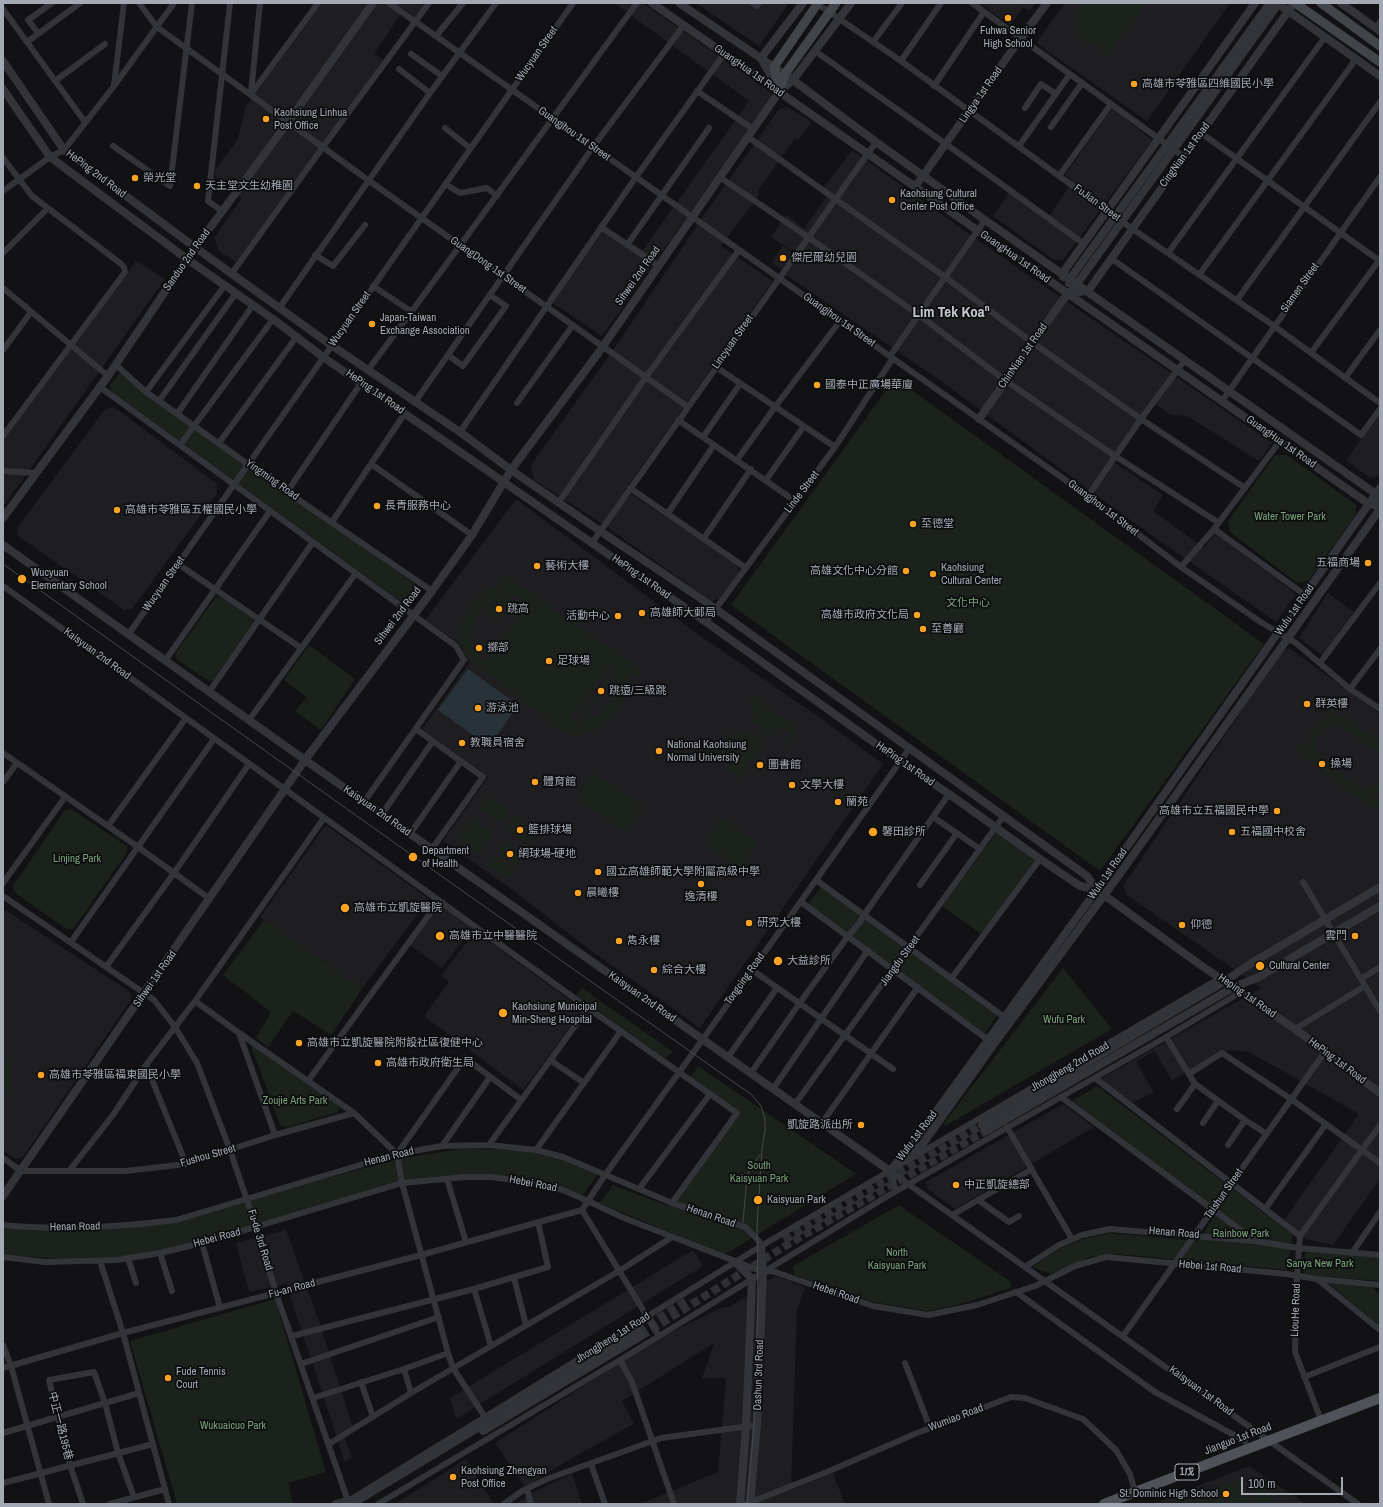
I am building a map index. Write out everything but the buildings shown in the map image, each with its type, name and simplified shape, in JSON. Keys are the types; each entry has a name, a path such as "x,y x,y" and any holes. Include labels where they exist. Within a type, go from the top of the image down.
{"main road":[{"path":"779,92 774,67 817,3"},
{"name":"Sihwei 2nd Road","path":"779,92 784,74 836,3"},
{"path":"1294,3 1380,62"},
{"path":"1321,3 1380,46"},
{"name":"Jianguo 1st Road","path":"1104,1504 1380,1398"}],"street":[{"path":"38,33 28,20 52,3"},
{"path":"27,42 80,3"},
{"path":"114,86 124,3"},
{"name":"GuangDong 1st Street","path":"139,3 156,27 251,94 368,180 688,407"},
{"path":"3,191 50,157 64,150 114,86 174,3"},
{"path":"113,146 170,186 192,3"},
{"path":"222,211 208,201 230,3"},
{"path":"251,94 260,3"},
{"path":"251,94 318,3"},
{"name":"Sanduo 2nd Road","path":"3,518 116,365 187,259 373,3"},
{"name":"Guangjhou 1st Street","path":"389,3 1088,496 1182,567 1278,633 1288,638 1350,689 1380,708"},
{"path":"232,273 429,3"},
{"path":"436,36 463,3"},
{"path":"280,307 368,180 459,52 496,3"},
{"name":"Wucyuan Street","path":"128,635 572,3"},
{"path":"368,370 637,3"},
{"name":"GuangHua 1st Road","path":"652,3 1369,504 1380,506"},
{"name":"GuangHua 1st Road","path":"679,3 793,80 985,220 1379,495"},
{"path":"752,3 757,6 759,3"},
{"path":"779,92 761,58 803,3"},
{"name":"FuJian Street","path":"817,3 901,61 1132,229 1237,300 1380,402"},
{"name":"Sihwei 2nd Road","path":"305,760 414,616 472,535 511,470 603,346 779,92 793,80 851,3"},
{"path":"873,42 902,3"},
{"path":"901,61 941,3"},
{"path":"972,3 1184,157"},
{"name":"Lingya 1st Road","path":"915,187 1047,3"},
{"path":"1088,291 1068,294 1062,274 1255,3"},
{"path":"1276,3 1380,76"},
{"name":"CingNian 1st Road","path":"1068,294 1073,281 1276,3"},
{"name":"CingNian 1st Road","path":"1088,291 1294,3"},
{"path":"1341,3 1379,27"},
{"path":"3,9 85,122"},
{"path":"934,86 984,12"},
{"path":"415,402 593,147 684,25"},
{"path":"1168,253 1325,37"},
{"path":"55,81 105,44"},
{"path":"814,51 1084,244"},
{"path":"411,54 442,76"},
{"path":"460,432 636,177 724,54"},
{"path":"1199,275 1356,58"},
{"name":"HePing 2nd Road","path":"3,61 64,150 196,248"},
{"path":"399,69 430,93"},
{"path":"1205,73 1231,91"},
{"path":"1019,146 1070,74"},
{"path":"1051,127 1082,83"},
{"path":"1025,108 1041,84 1056,94"},
{"name":"HePing 2nd Road","path":"3,89 50,157 187,259"},
{"path":"697,91 753,129"},
{"path":"1237,300 1380,102"},
{"path":"1060,176 1111,104"},
{"path":"444,128 470,148"},
{"path":"627,246 708,128"},
{"path":"1201,133 1380,260 1311,353"},
{"path":"748,138 945,277 1033,343 1141,419 1245,488"},
{"name":"Lincyuan Street","path":"592,543 876,142"},
{"path":"3,158 18,180 32,196 47,209 120,263 124,267 125,272 3,436"},
{"name":"Siamen Street","path":"1222,401 1380,177"},
{"path":"720,178 808,237 918,315 1006,381 1115,456 1219,523"},
{"path":"445,184 460,193 487,188 496,196"},
{"path":"3,253 47,209"},
{"name":"Linde Street","path":"706,622 835,447 918,315 985,220"},
{"path":"315,255 333,266 364,225"},
{"path":"602,228 659,266"},
{"name":"HePing 1st Road","path":"196,248 280,307 331,346 460,432 511,470 715,609 1087,876 1097,890 1223,980"},
{"path":"559,502 646,377 739,250"},
{"name":"HePing 1st Road","path":"187,259 226,285 361,383 706,622 1040,859 1080,886 1097,890"},
{"path":"1112,259 1361,435 1380,409"},
{"path":"146,392 226,285"},
{"path":"373,286 412,312"},
{"path":"3,290 108,376"},
{"path":"160,401 236,293"},
{"name":"ChinNian 1st Road","path":"979,419 1068,294"},
{"path":"448,356 463,366 506,306 490,295"},
{"path":"177,414 253,305"},
{"path":"3,350 31,312"},
{"path":"180,445 273,319"},
{"path":"737,460 840,321"},
{"path":"517,403 573,325"},
{"path":"1345,378 1380,330"},
{"path":"219,443 297,336"},
{"path":"1088,496 1141,419 1185,360"},
{"name":"Yingming Road","path":"116,365 146,392 287,492 432,591"},
{"path":"716,367 835,447"},
{"path":"287,492 361,383"},
{"path":"703,437 740,384"},
{"path":"100,387 456,646 464,660 364,802"},
{"path":"332,522 405,413"},
{"path":"678,420 795,501"},
{"path":"766,480 804,426"},
{"path":"1182,567 1219,523 1280,441"},
{"path":"668,514 714,445"},
{"path":"371,464 472,535"},
{"path":"704,538 751,470"},
{"path":"3,471 36,473"},
{"path":"630,488 746,568"},
{"name":"Wufu 1st Road","path":"890,1171 922,1144 991,1041 1097,890 1369,504 1379,495"},
{"name":"Wufu 1st Road","path":"1007,1019 1104,895 1380,509"},
{"path":"164,661 270,511"},
{"path":"1214,529 1305,595"},
{"path":"210,692 313,542"},
{"name":"Kaisyuan 2nd Road","path":"3,545 164,661 890,1171"},
{"path":"178,564 301,648"},
{"path":"248,720 356,574"},
{"path":"1320,663 1380,583"},
{"name":"Kaisyuan 2nd Road","path":"3,586 284,790 737,1113 672,1203"},
{"path":"1350,689 1380,649"},
{"path":"108,826 186,718"},
{"path":"416,729 483,777 432,850"},
{"path":"71,942 214,739"},
{"path":"382,814 433,741"},
{"name":"Tongcing Road","path":"582,1210 605,1175 703,1040 909,749"},
{"path":"3,753 210,899"},
{"name":"Sihwei 1st Road","path":"3,1196 305,760"},
{"path":"410,834 461,761"},
{"path":"3,782 17,763"},
{"path":"106,967 174,873 248,764"},
{"path":"751,1073 798,1004 860,922 949,794"},
{"path":"3,883 65,797"},
{"path":"933,817 980,849"},
{"name":"Jiangdu Street","path":"795,1104 1003,817"},
{"path":"69,1171 113,1115 146,1065 195,1001 324,818"},
{"path":"920,885 957,834"},
{"path":"950,979 1040,859"},
{"path":"816,880 1007,1019"},
{"path":"1303,882 1380,1011"},
{"name":"Jhongjheng 2nd Road","path":"890,1171 1223,980 1380,887"},
{"name":"Fu-de 3rd Road","path":"3,896 154,1000 175,1027 197,1063 230,1150 276,1293 350,1503"},
{"path":"308,1081 439,901"},
{"path":"801,902 991,1041"},
{"name":"Jhongjheng 2nd Road","path":"1223,980 984,1128 1237,990 1380,906"},
{"path":"773,1089 868,950"},
{"path":"1361,979 1380,967"},
{"path":"752,970 798,1004 893,1069"},
{"name":"Heping 1st Road","path":"1223,980 1295,1029"},
{"path":"1295,1029 1365,986"},
{"path":"822,1124 918,987"},
{"path":"728,1057 776,988"},
{"name":"Jhongjheng 2nd Road","path":"896,1191 1095,1078 1166,1036 1237,990"},
{"path":"195,1001 354,1113 397,1154 402,1183 453,1368 485,1417"},
{"path":"489,1145 520,1099 588,1008"},
{"name":"HePing 1st Road","path":"1295,1029 1324,1053 1380,1093"},
{"path":"536,1150 620,1031"},
{"path":"239,1033 275,1135"},
{"path":"1166,1036 1195,1084 1267,1134"},
{"path":"1190,1074 1222,1053 1291,1099 1380,1163"},
{"name":"Taishun Street","path":"1123,1336 1324,1053"},
{"path":"397,1154 465,1058 520,1099"},
{"path":"550,1060 584,1083"},
{"path":"146,1065 186,1164"},
{"path":"442,1146 490,1077"},
{"path":"1095,1078 1300,1236"},
{"path":"1177,1109 1195,1084"},
{"path":"639,1189 710,1094"},
{"path":"1062,1097 1255,1240"},
{"path":"1203,1123 1218,1100"},
{"name":"Fushou Street","path":"21,1171 126,1171 186,1164 275,1135 354,1113"},
{"path":"1228,1145 1245,1120"},
{"path":"1265,1209 1326,1124"},
{"name":"LiouHe Road","path":"1321,1420 1295,1352 1298,1248 1300,1236 1380,1125"},
{"path":"1007,1127 1072,1239"},
{"name":"Henan Road","path":"3,1224 54,1228 142,1224 176,1220 397,1154 442,1146 489,1145 536,1150 563,1157 672,1203 745,1227 759,1241 760,1246"},
{"path":"3,1158 21,1171"},
{"path":"952,1215 1032,1169"},
{"path":"890,1171 1025,1267"},
{"path":"890,1171 896,1191"},
{"name":"Jhongjheng 1st Road","path":"350,1503 760,1246 890,1171"},
{"name":"Hebei Road","path":"4,1258 45,1262 100,1261 160,1253 202,1243 402,1183 491,1177 528,1182 563,1190 588,1200 624,1218 735,1262 763,1272 771,1271 778,1273 873,1306 928,1315 977,1305 1035,1286 1044,1280"},
{"path":"447,1179 466,1242"},
{"name":"Jhongjheng 1st Road","path":"378,1504 620,1360 896,1191"},
{"path":"978,1200 1009,1222 1019,1216"},
{"path":"582,1210 659,1336"},
{"name":"Fu-an Road","path":"3,1368 123,1333 421,1255 582,1210"},
{"path":"1352,1253 1380,1212"},
{"path":"292,1336 433,1298 474,1289 548,1267 538,1222"},
{"name":"Henan Road","path":"1025,1267 1059,1245 1082,1234 1110,1229 1255,1240 1298,1248 1380,1255"},
{"path":"329,1444 411,1393 618,1271 672,1237"},
{"path":"202,1243 220,1308"},
{"name":"Dashun 3rd Road","path":"748,1504 757,1425 763,1272 760,1246"},
{"path":"160,1253 172,1291"},
{"name":"Hebei 1st Road","path":"1044,1280 1075,1266 1106,1257 1297,1275 1317,1279 1380,1285"},
{"path":"128,1258 136,1283"},
{"path":"100,1261 123,1333 169,1504"},
{"path":"735,1262 752,1279"},
{"name":"Kaisyuan 1st Road","path":"1025,1267 1358,1504"},
{"path":"514,1278 526,1325"},
{"name":"Dashun 3rd Road","path":"740,1504 746,1426 752,1279"},
{"path":"1317,1279 1380,1330"},
{"path":"1372,1284 1380,1291"},
{"path":"474,1289 491,1346"},
{"path":"1016,1292 1155,1392 1245,1441"},
{"path":"301,1364 439,1317"},
{"name":"Jhongjheng 1st Road","path":"336,1504 350,1503 640,1333 362,1504"},
{"path":"3,1345 11,1366 49,1504"},
{"path":"1304,1377 1380,1347"},
{"path":"313,1398 404,1369 448,1353"},
{"path":"620,1360 632,1382 674,1504"},
{"path":"905,1363 930,1428"},
{"path":"404,1369 411,1393"},
{"name":"中正一路195巷","path":"83,1504 70,1465 49,1380 94,1372 105,1403 118,1453 134,1497"},
{"path":"362,1382 373,1418"},
{"path":"3,1433 139,1394"},
{"name":"Wumiao Road","path":"748,1504 930,1428 1011,1397 1025,1398 1083,1419 1116,1450 1130,1474 1135,1492"},
{"path":"504,1504 527,1489 548,1479 661,1438 757,1425"},
{"path":"3,1483 40,1472 153,1444"},
{"path":"591,1464 605,1504"},
{"path":"110,1504 165,1489"},
{"path":"527,1489 531,1504"}],"shaded area":[{"path":"321,3 426,3 416,17 404,9 374,54 384,60 236,262 219,251 214,238 242,198 215,176 215,170 238,139 245,108"},
{"path":"614,3 643,3 772,93 769,102 602,336 547,299 599,225 643,250 749,101"},
{"path":"696,3 789,3 759,46"},
{"name":"Fuhwa Senior High School","path":"980,3 1035,3 1030,11 1023,7 1010,25"},
{"name":"高雄市苓雅區四維國民小學","path":"1065,3 1230,3 1147,121 1036,43"},
{"path":"788,107 812,122 798,140 795,138 757,192 760,194 721,246 773,281 625,490 737,564 739,572 721,598 712,601 598,521 534,480 531,465 618,343 704,215 779,109"},
{"path":"1112,108 1152,140 1063,260 1054,260 993,216 1012,188 1049,216 1073,181 1065,175"},
{"path":"852,150 979,241 1272,443 1259,461 1187,416 1172,415 1155,404 1114,462 1163,495 1153,511 1204,548 1215,533 1296,594 1276,622 1126,517 941,381 786,275 800,256 771,237 786,215 804,228 827,196 821,191"},
{"name":"傑尼爾幼兒園","path":"783,246 793,253 782,270 772,263"},
{"path":"136,261 165,279 3,507 3,439"},
{"name":"高雄市苓雅區五權國民小學","path":"114,407 217,484 217,493 132,609 124,610 18,536 17,528 105,409"},
{"path":"1380,413 1380,476 1370,478 1346,460"},
{"name":"National Kaohsiung Normal University","path":"516,499 699,635 822,719 883,764 700,1028 590,950 510,888 443,841 488,777 422,729 469,663 459,643 425,620"},
{"path":"1328,593 1354,612 1323,656 1299,638"},
{"path":"1289,648 1380,714 1380,1179 1333,1245 1306,1239 1284,1220 1359,1114 1249,1052 1229,1050 1172,1080 1154,1051 1136,1062 1154,1092 1132,1103 1100,1079 1261,988 1127,895 1123,886 1282,651"},
{"name":"游泳池","path":"468,669 518,705 489,747 438,710"},
{"name":"高雄市立凱旋醫院","path":"326,825 429,899 362,989 260,917"},
{"name":"高雄市立中醫醫院","path":"439,904 472,928 442,968 408,944"},
{"name":"高雄市苓雅區福東國民小學","path":"3,911 7,911 130,992 131,1000 23,1157 16,1159 3,1150"},
{"name":"Kaohsiung Municipal Min-Sheng Hospital","path":"475,931 583,1010 523,1090 424,1016 449,982 441,976"},
{"path":"1063,1104 1094,1127 955,1209 928,1189 926,1182"},
{"path":"286,1230 320,1324 354,1431 344,1437 352,1457 345,1462 286,1284 249,1292 236,1243"},
{"path":"693,1250 703,1266 456,1419 450,1398"},
{"path":"776,1276 805,1287 797,1310 791,1490 833,1473 845,1504 640,1504 718,1472 726,1378 702,1378 714,1343 622,1401 634,1424 572,1458 525,1487 495,1443 657,1339 723,1307 730,1307"},
{"path":"466,1459 494,1504 395,1504"},
{"name":"St. Dominic High School","path":"1249,1466 1306,1504 1152,1504 1203,1484"},
{"path":"572,1474 582,1504 515,1504 531,1493"}],"green space":[{"path":"1086,3 1147,3 1106,57 1101,53 1105,47 1093,46 1087,43 1082,39 1076,29 1079,11"},
{"path":"123,373 419,587 421,593 412,604 407,606 111,391 110,385 119,374"},
{"name":"文化中心","path":"895,378 1264,644 1100,871 731,605"},
{"name":"Water Tower Park","path":"1275,455 1287,455 1356,505 1356,514 1308,581 1297,583 1230,532 1228,521"},
{"name":"足球場","path":"504,575 641,670 636,678 629,673 627,687 620,705 616,711 599,727 587,733 578,735 565,732 468,657 463,647 461,635 467,612 482,593 492,587 504,585 500,582","holes":["511,594 516,595 528,603 487,661 478,654 472,645 470,636 475,619 480,612 494,600","611,661 616,677 616,685 607,707 588,720 582,722 570,720"]},
{"path":"220,597 253,619 253,623 214,680 209,681 176,659 175,654 215,598"},
{"name":"跳高","path":"502,597 512,597 507,611 495,621 491,614 491,607 495,601"},
{"path":"309,645 355,679 321,730 295,711 307,698 284,680"},
{"name":"跳遠/三級跳","path":"609,675 612,677 591,707 585,719 580,716 587,705 589,706"},
{"path":"753,696 799,730 788,745 784,746 791,735 777,726 770,735 752,721 753,711 750,702"},
{"name":"操場","path":"1330,708 1380,742 1380,753 1340,726 1334,725 1328,726 1320,732 1316,742 1315,753 1358,787 1371,787 1380,782 1380,790 1373,794 1380,802 1376,808 1355,795 1297,750 1301,743 1309,746 1311,735 1318,724 1333,718 1325,714"},
{"path":"746,729 764,742 739,778 727,769 732,762 715,751 726,735 734,735"},
{"path":"594,773 643,807 626,831 577,798"},
{"name":"籃排球場","path":"488,797 509,811 500,823 479,809"},
{"name":"Linjing Park","path":"71,809 127,846 127,853 73,929 66,929 14,892 13,886 65,810"},
{"name":"籃排球場","path":"513,816 536,831 528,844 505,828"},
{"path":"472,818 493,834 478,853 457,838"},
{"path":"722,818 757,842 740,867 705,843"},
{"path":"997,832 1036,861 981,934 942,906"},
{"name":"網球場-硬地","path":"503,842 523,856 517,865 497,852"},
{"name":"網球場-硬地","path":"495,855 514,868 508,878 488,864"},
{"path":"822,886 997,1015 985,1034 807,905"},
{"path":"264,920 362,989 331,1035 293,1011 268,1047 256,1038 271,1012 223,975"},
{"name":"Wufu Park","path":"1063,968 1112,1029 945,1126 944,1123"},
{"path":"582,988 673,1052 665,1058 576,995"},
{"name":"Zoujie Arts Park","path":"250,1043 340,1107 338,1112 288,1127 280,1125"},
{"path":"3,1056 10,1061 12,1080 7,1093 3,1096"},
{"name":"South Kaisyuan Park","path":"698,1066 856,1174 724,1255 600,1203 613,1185 668,1206 740,1111 691,1077"},
{"name":"Rainbow Park","path":"1097,1086 1293,1235 1287,1270 1119,1254 1090,1257 1051,1274 1032,1267 1061,1248 1084,1239 1109,1233 1198,1241 1218,1211 1072,1101"},
{"path":"461,1149 512,1150 538,1153 563,1160 597,1175 583,1195 542,1181 501,1175 461,1176 422,1182 383,1191 303,1215 227,1235 173,1248 118,1257 89,1259 32,1257 3,1254 3,1228 97,1230 143,1226 262,1196 397,1159"},
{"name":"North Kaisyuan Park","path":"899,1205 1011,1282 1011,1288 957,1305 928,1311 873,1302 794,1275 793,1266"},
{"name":"Sanya New Park","path":"1306,1250 1380,1258 1380,1281 1303,1275"},
{"path":"1328,1283 1371,1287 1380,1294 1380,1326"},
{"name":"Wukuaicuo Park","path":"275,1299 326,1472 288,1483 293,1504 177,1504 130,1341"},
{"path":"1265,1479 1274,1504 1254,1504 1247,1486"},
{"path":"1241,1480 1251,1504 1180,1504"}],"tunnel":[{"path":"784,1240 982,1125"},
{"path":"641,1336 790,1243 986,1131"},
{"path":"638,1331 686,1301"}],"tram line":[{"path":"3,564 413,856 751,1094 761,1106 765,1119 765,1131 762,1149 757,1225 758,1298 754,1425 747,1504"},
{"path":"743,1222 747,1178 750,1169 760,1155"}],"place":[{"name":"Fuhwa Senior High School","path":"1008,18"},
{"name":"高雄市苓雅區四維國民小學","path":"1134,84"},
{"name":"Kaohsiung Linhua Post Office","path":"266,119"},
{"name":"榮光堂","path":"135,178"},
{"name":"天主堂文生幼稚園","path":"197,186"},
{"name":"Kaohsiung Cultural Center Post Office","path":"892,200"},
{"name":"傑尼爾幼兒園","path":"783,258"},
{"name":"Japan-Taiwan Exchange Association","path":"372,324"},
{"name":"國泰中正廣場華廈","path":"817,385"},
{"name":"長青服務中心","path":"377,506"},
{"name":"高雄市苓雅區五權國民小學","path":"117,510"},
{"name":"至德堂","path":"913,524"},
{"name":"五福商場","path":"1368,563"},
{"name":"藝術大樓","path":"537,566"},
{"name":"高雄文化中心分館","path":"906,571"},
{"name":"Kaohsiung Cultural Center","path":"933,574"},
{"name":"Wucyuan Elementary School","path":"22,579"},
{"name":"跳高","path":"499,609"},
{"name":"高雄師大郵局","path":"642,613"},
{"name":"高雄市政府文化局","path":"917,615"},
{"name":"活動中心","path":"618,616"},
{"name":"至善廳","path":"923,629"},
{"name":"擲部","path":"479,648"},
{"name":"足球場","path":"549,661"},
{"name":"跳遠/三級跳","path":"601,691"},
{"name":"群英樓","path":"1307,704"},
{"name":"游泳池","path":"478,708"},
{"name":"教職員宿舍","path":"462,743"},
{"name":"National Kaohsiung Normal University","path":"659,751"},
{"name":"操場","path":"1322,764"},
{"name":"圖書館","path":"760,765"},
{"name":"體育館","path":"535,782"},
{"name":"文學大樓","path":"792,785"},
{"name":"蘭苑","path":"838,802"},
{"name":"高雄市立五福國民中學","path":"1277,811"},
{"name":"籃排球場","path":"520,830"},
{"name":"馨田診所","path":"873,832"},
{"name":"五福國中校舍","path":"1232,832"},
{"name":"網球場-硬地","path":"510,854"},
{"name":"Department of Health","path":"413,857"},
{"name":"國立高雄師範大學附屬高級中學","path":"598,872"},
{"name":"逸清樓","path":"701,884"},
{"name":"晨曦樓","path":"578,893"},
{"name":"高雄市立凱旋醫院","path":"345,908"},
{"name":"研究大樓","path":"749,923"},
{"name":"仰德","path":"1182,925"},
{"name":"高雄市立中醫醫院","path":"440,936"},
{"name":"雲門","path":"1355,936"},
{"name":"雋永樓","path":"619,941"},
{"name":"大益診所","path":"778,961"},
{"name":"Cultural Center","path":"1260,966"},
{"name":"綜合大樓","path":"654,970"},
{"name":"Kaohsiung Municipal Min-Sheng Hospital","path":"503,1013"},
{"name":"高雄市立凱旋醫院附設社區復健中心","path":"299,1043"},
{"name":"高雄市政府衛生局","path":"378,1063"},
{"name":"高雄市苓雅區福東國民小學","path":"41,1075"},
{"name":"凱旋路派出所","path":"861,1125"},
{"name":"中正凱旋總部","path":"956,1185"},
{"name":"Kaisyuan Park","path":"758,1200"},
{"name":"Fude Tennis Court","path":"168,1378"},
{"name":"Kaohsiung Zhengyan Post Office","path":"453,1477"},
{"name":"St. Dominic High School","path":"1226,1494"}],"district":[{"name":"Lim Tek Koaⁿ","path":"951,313"}]}
